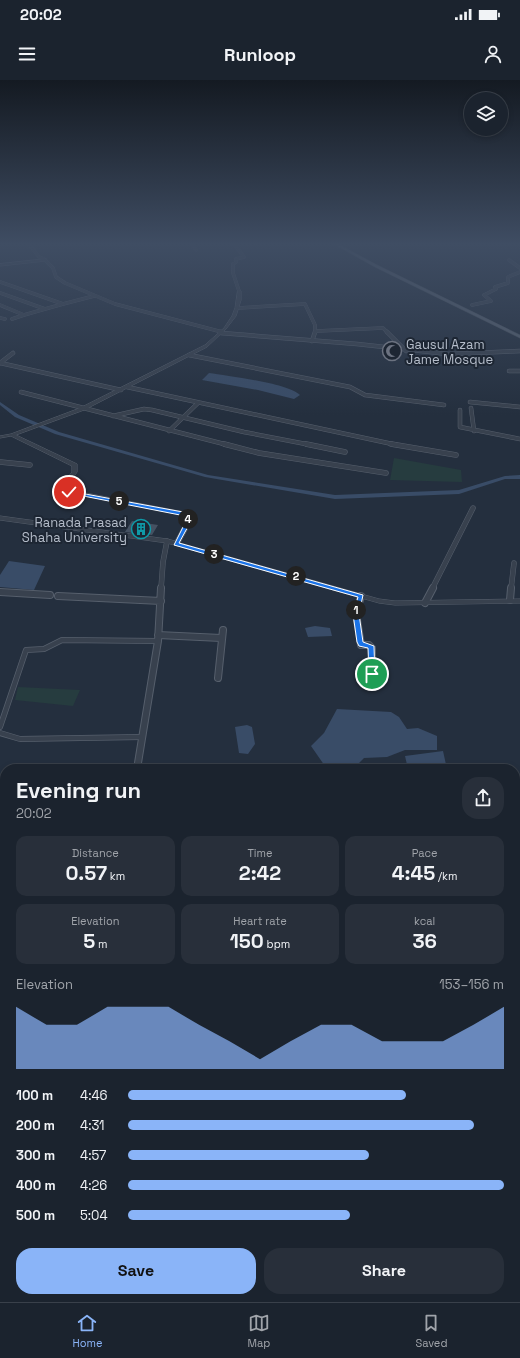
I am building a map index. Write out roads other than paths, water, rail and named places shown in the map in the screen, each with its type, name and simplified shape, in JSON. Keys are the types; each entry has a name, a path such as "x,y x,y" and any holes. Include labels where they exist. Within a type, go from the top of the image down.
{"main road":[{"path":"446,301 520,337"}],"street":[{"path":"23,301 45,309"},
{"path":"54,301 63,304"},
{"path":"12,319 75,301"},
{"path":"110,301 152,314 221,332 357,344 406,351 457,354 520,351"},
{"path":"0,437 61,418 82,409 127,387 140,378 206,346 221,332 237,313 238,301"},
{"path":"472,304 491,301"},
{"path":"238,308 305,304 317,331"},
{"path":"0,306 24,315"},
{"path":"0,318 5,318"},
{"path":"317,331 383,328 406,351"},
{"path":"312,341 317,331"},
{"path":"0,363 13,353"},
{"path":"189,355 350,387 365,396 444,405"},
{"path":"0,363 121,390"},
{"path":"509,371 520,372"},
{"path":"127,387 372,441 456,455"},
{"path":"21,392 109,416 259,453 386,473"},
{"path":"470,402 520,407"},
{"path":"169,431 198,403"},
{"path":"471,408 474,431"},
{"path":"109,416 144,409 344,452"},
{"path":"460,410 458,426 474,431 520,439"},
{"path":"12,434 75,465 74,472 62,488 64,490 165,509 182,513 188,517 189,521 176,544"},
{"path":"0,462 30,465"},
{"path":"425,603 473,508"},
{"path":"0,518 167,541 296,576 361,596 395,603 520,601"},
{"path":"138,764 158,638 163,562 167,541"},
{"path":"510,600 514,563"},
{"path":"0,592 50,595"},
{"path":"58,596 161,601"},
{"path":"361,596 356,614 360,642 361,644 371,646 372,674"},
{"path":"218,678 223,630"},
{"path":"0,727 26,650 44,648 62,640 221,638"},
{"path":"0,733 20,739 142,737"}],"water":[{"path":"209,373 271,384 283,387 300,395 294,399 258,390 202,380"},
{"path":"9,561 45,566 34,590 0,587 0,575"},
{"path":"315,626 330,628 332,636 308,637 305,628"},
{"path":"337,709 391,712 399,717 407,729 418,728 437,736 437,750 405,750 387,757 364,758 358,764 324,764 311,746 324,733"},
{"path":"247,725 252,727 255,744 248,754 239,753 235,727"},
{"path":"443,751 446,764 407,764 405,756"}],"waterway":[{"path":"0,403 17,416 57,433 207,476 335,497 459,492 505,478 520,477"}],"place":[{"name":"Gausul Azam Jame Mosque","path":"392,351"},
{"name":"Ranada Prasad Shaha University","path":"141,529"}]}
